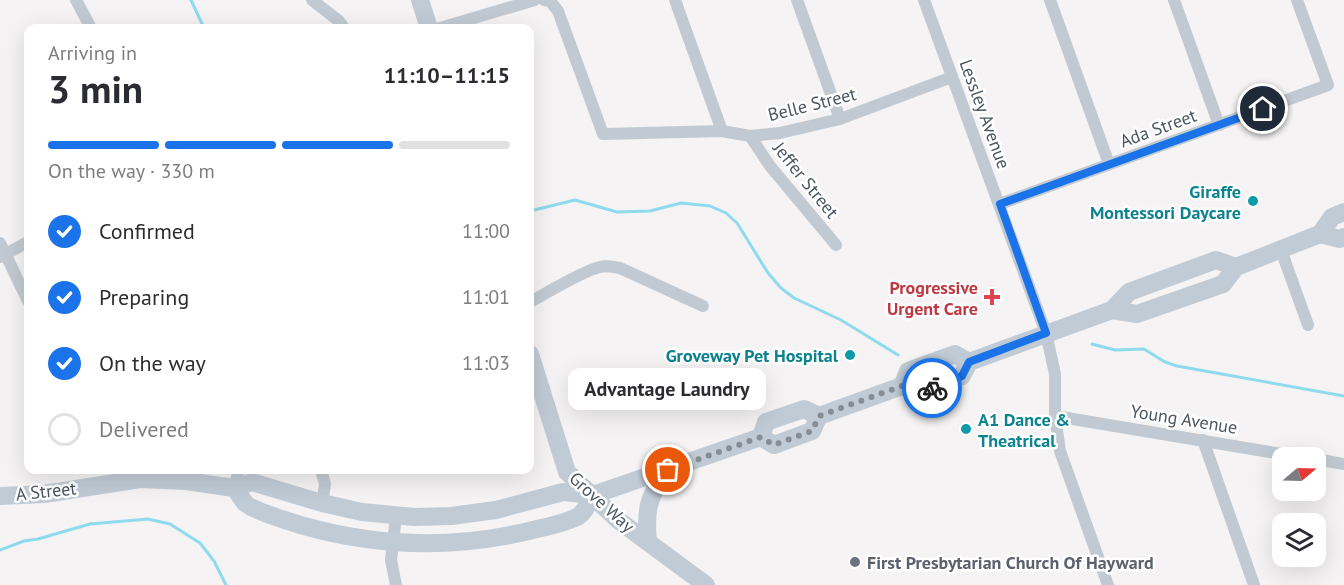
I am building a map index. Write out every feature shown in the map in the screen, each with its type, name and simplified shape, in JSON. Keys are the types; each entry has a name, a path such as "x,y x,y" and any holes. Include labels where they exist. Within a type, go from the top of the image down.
{"main road":[{"path":"420,0 428,24"},
{"path":"234,488 246,504 284,520 335,534 392,543 453,544 510,536 580,516 593,495 761,437 766,422 773,419 804,409 819,416 902,386 908,370 955,354 969,362 1112,310 1137,314 1223,284 1236,267 1320,234 1332,216 1344,212"},
{"path":"1320,234 1340,239 1344,237"},
{"name":"Grove Way","path":"534,367 567,472 618,520 706,585"},
{"path":"648,543 646,515 650,499 668,470"},
{"name":"A Street","path":"0,496 45,494 111,476 234,488 252,482 322,503 362,512 431,517 507,508 563,492 593,495"}],"street":[{"path":"76,0 89,24"},
{"path":"312,0 341,24"},
{"path":"454,24 535,0"},
{"name":"Belle Street","path":"547,0 558,10 603,134 722,131 750,136 780,133 840,119 952,77"},
{"path":"675,0 722,131"},
{"path":"797,0 840,119"},
{"name":"Lessley Avenue","path":"924,0 1046,333 1055,374 1055,416 1060,451 1108,585"},
{"path":"1050,0 1109,164"},
{"path":"1174,0 1219,125"},
{"name":"Ada Street","path":"1000,204 1328,86 1297,0"},
{"name":"Jeffer Street","path":"750,136 770,166 836,245"},
{"path":"24,243 2,251 24,293"},
{"path":"1281,250 1308,325"},
{"path":"534,300 589,271 610,266 620,268 703,306"},
{"name":"Young Avenue","path":"1055,416 1272,452"},
{"path":"1203,440 1254,585"},
{"path":"1326,461 1344,464"},
{"path":"234,488 238,474"},
{"path":"322,474 326,484 322,503"},
{"path":"396,516 391,560 396,585"}],"waterway":[{"path":"191,0 202,24"},
{"path":"534,210 575,200 617,212 650,211 681,203 710,206 726,213 737,223 768,273 781,288 794,298 841,320 898,355"},
{"path":"1092,344 1115,350 1144,349 1165,362 1177,366 1344,396"},
{"path":"0,550 24,541 90,524 148,519 170,524 200,543 214,561 226,585"}],"way so far":[{"path":"668,470 761,437 774,445 812,431 819,416 902,386 918,393 932,388"}],"place":[{"name":"Giraffe Montessori Daycare","path":"1253,201"},
{"name":"Progressive Urgent Care","path":"992,297"},
{"name":"Groveway Pet Hospital","path":"850,355"},
{"name":"A1 Dance & Theatrical","path":"966,429"},
{"name":"Advantage Laundry","path":"668,470"},
{"name":"First Presbytarian Church Of Hayward","path":"855,562"}],"route":[{"path":"932,388 962,376 969,362 1046,333 1000,204 1263,109"}]}
